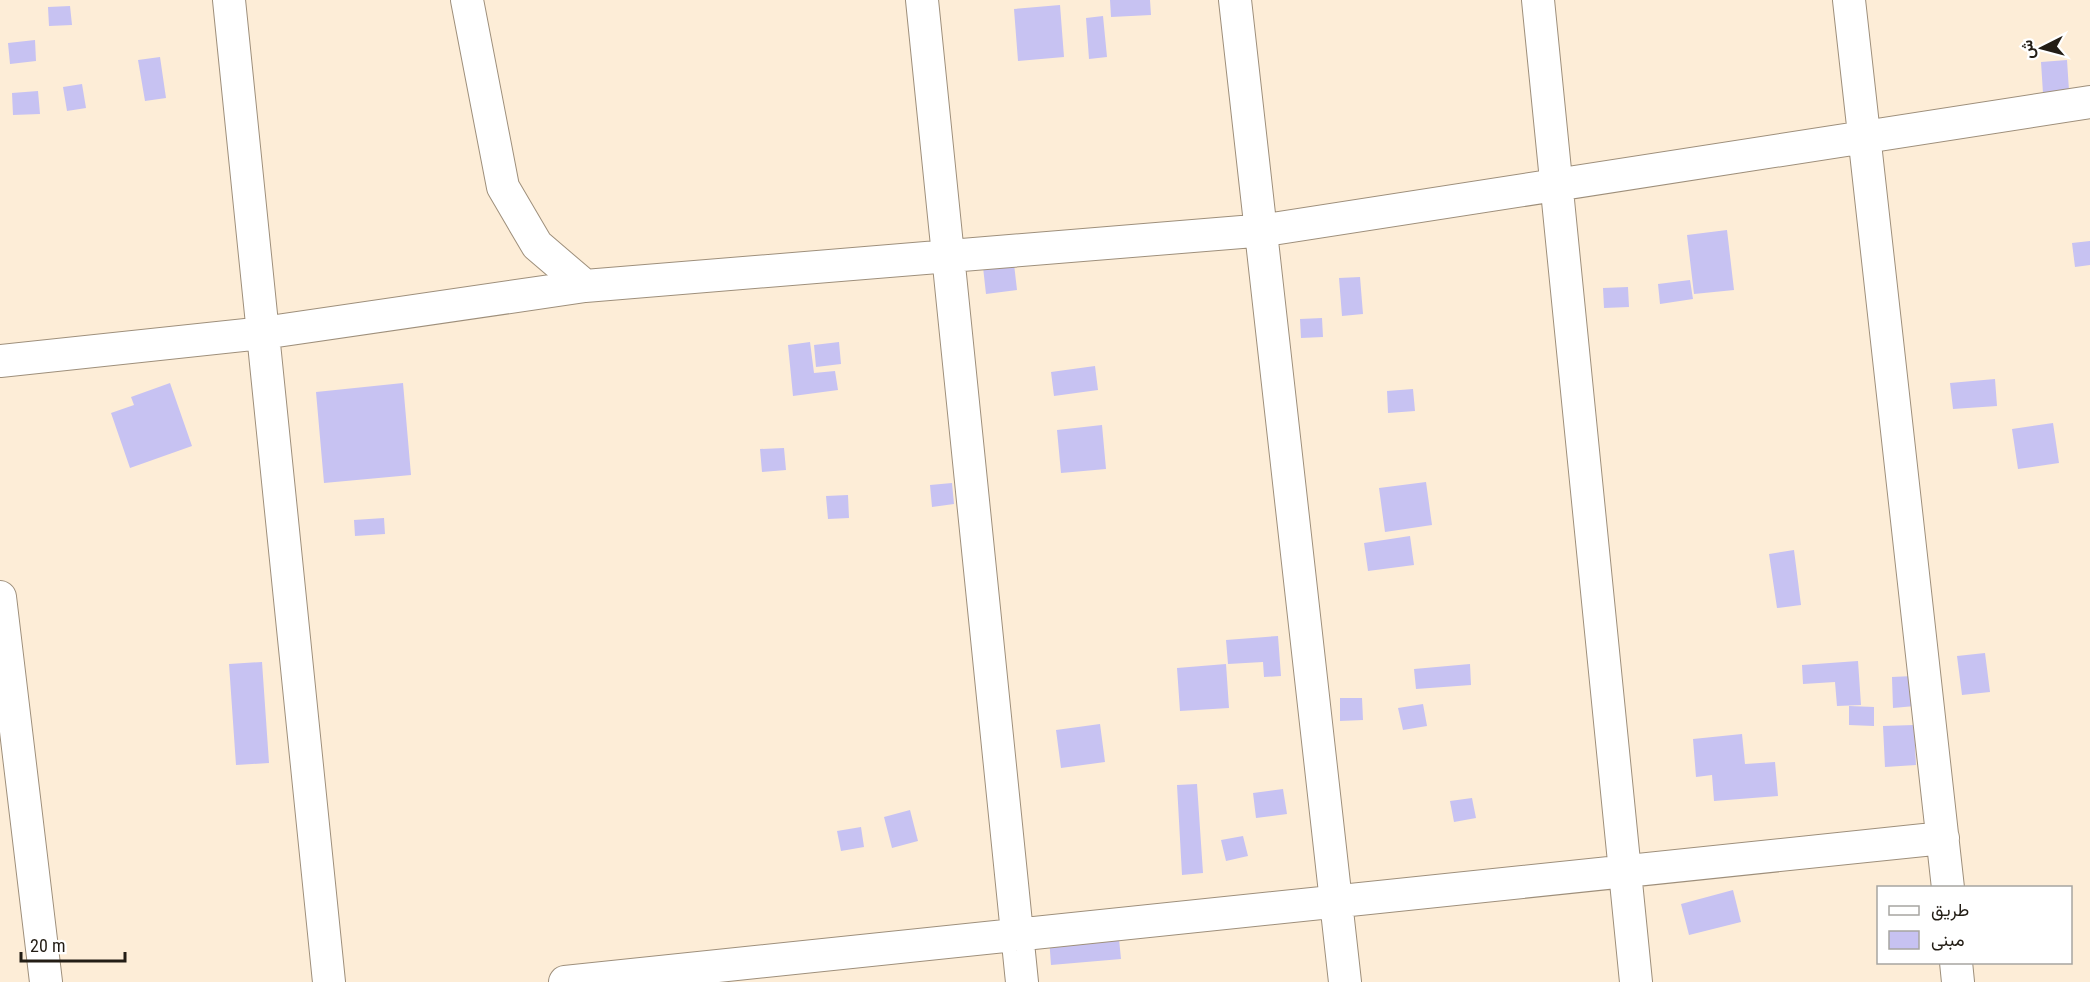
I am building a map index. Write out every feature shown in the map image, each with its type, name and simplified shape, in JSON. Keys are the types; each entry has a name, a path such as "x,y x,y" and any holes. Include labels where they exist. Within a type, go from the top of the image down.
{"street":[{"path":"229,0 329,982"},
{"path":"467,0 503,186 537,244 585,286"},
{"path":"922,0 1022,982"},
{"path":"1235,0 1345,982"},
{"path":"1538,0 1636,982"},
{"path":"1849,0 1948,886"},
{"path":"0,361 263,333 585,286 1261,230 2090,102"},
{"path":"0,597 46,982"},
{"path":"565,982 1943,838"},
{"path":"1956,964 1958,982"}],"building":[{"path":"1110,0 1150,0 1151,15 1111,17"},
{"path":"1060,5 1064,57 1018,61 1014,9"},
{"path":"70,6 72,25 49,26 48,7"},
{"path":"1103,16 1107,57 1089,59 1086,18"},
{"path":"35,40 36,61 10,64 8,43"},
{"path":"160,57 166,98 145,101 138,60"},
{"path":"2067,60 2070,106 2044,109 2041,62"},
{"path":"82,84 86,108 67,111 63,87"},
{"path":"38,91 40,114 13,115 12,93"},
{"path":"1727,230 1734,290 1694,294 1687,235"},
{"path":"2090,241 2090,265 2075,267 2072,243"},
{"path":"1014,264 1017,290 986,294 983,267"},
{"path":"1360,277 1363,314 1342,316 1339,278"},
{"path":"1690,280 1693,299 1660,304 1658,284"},
{"path":"1628,287 1629,307 1604,308 1603,288"},
{"path":"1322,318 1323,337 1301,338 1300,319"},
{"path":"810,342 814,373 835,371 838,390 793,396 788,345"},
{"path":"839,342 841,364 816,367 814,345"},
{"path":"1095,366 1098,390 1054,396 1051,372"},
{"path":"1995,379 1997,406 1953,409 1950,383"},
{"path":"170,383 192,446 130,468 111,413 134,405 131,397"},
{"path":"403,383 411,475 324,483 316,392"},
{"path":"1413,389 1415,411 1388,413 1387,391"},
{"path":"2053,423 2059,463 2018,469 2012,429"},
{"path":"1102,425 1106,469 1061,473 1057,430"},
{"path":"784,448 786,470 762,472 760,449"},
{"path":"1426,482 1432,525 1385,532 1379,488"},
{"path":"952,483 954,504 932,507 930,485"},
{"path":"848,495 849,518 828,519 826,496"},
{"path":"384,518 385,534 355,536 354,520"},
{"path":"1410,536 1414,565 1368,571 1364,543"},
{"path":"1794,550 1801,605 1777,608 1769,554"},
{"path":"1278,636 1281,676 1264,677 1263,662 1228,664 1226,640"},
{"path":"1985,653 1990,692 1962,695 1957,656"},
{"path":"1858,661 1861,705 1837,706 1835,682 1803,684 1802,665"},
{"path":"262,662 269,763 236,765 229,664"},
{"path":"1226,664 1229,708 1180,711 1177,668"},
{"path":"1470,664 1471,685 1416,689 1414,669"},
{"path":"1913,676 1915,706 1893,708 1892,677"},
{"path":"1340,698 1362,698 1363,720 1340,721"},
{"path":"1423,704 1427,726 1403,730 1398,708"},
{"path":"1849,706 1874,707 1874,726 1849,725"},
{"path":"1100,724 1105,762 1061,768 1056,730"},
{"path":"1914,725 1916,765 1885,767 1883,726"},
{"path":"1742,734 1745,764 1775,762 1778,796 1714,801 1712,775 1696,777 1693,739"},
{"path":"1197,784 1203,873 1182,875 1177,785"},
{"path":"1283,789 1287,814 1256,818 1253,793"},
{"path":"1472,798 1476,818 1454,822 1450,801"},
{"path":"910,810 918,841 892,848 884,817"},
{"path":"861,827 864,847 841,851 837,831"},
{"path":"1243,836 1248,856 1226,861 1221,840"},
{"path":"1733,890 1741,922 1689,935 1681,904"},
{"path":"1117,919 1121,959 1051,965 1048,924"}]}
